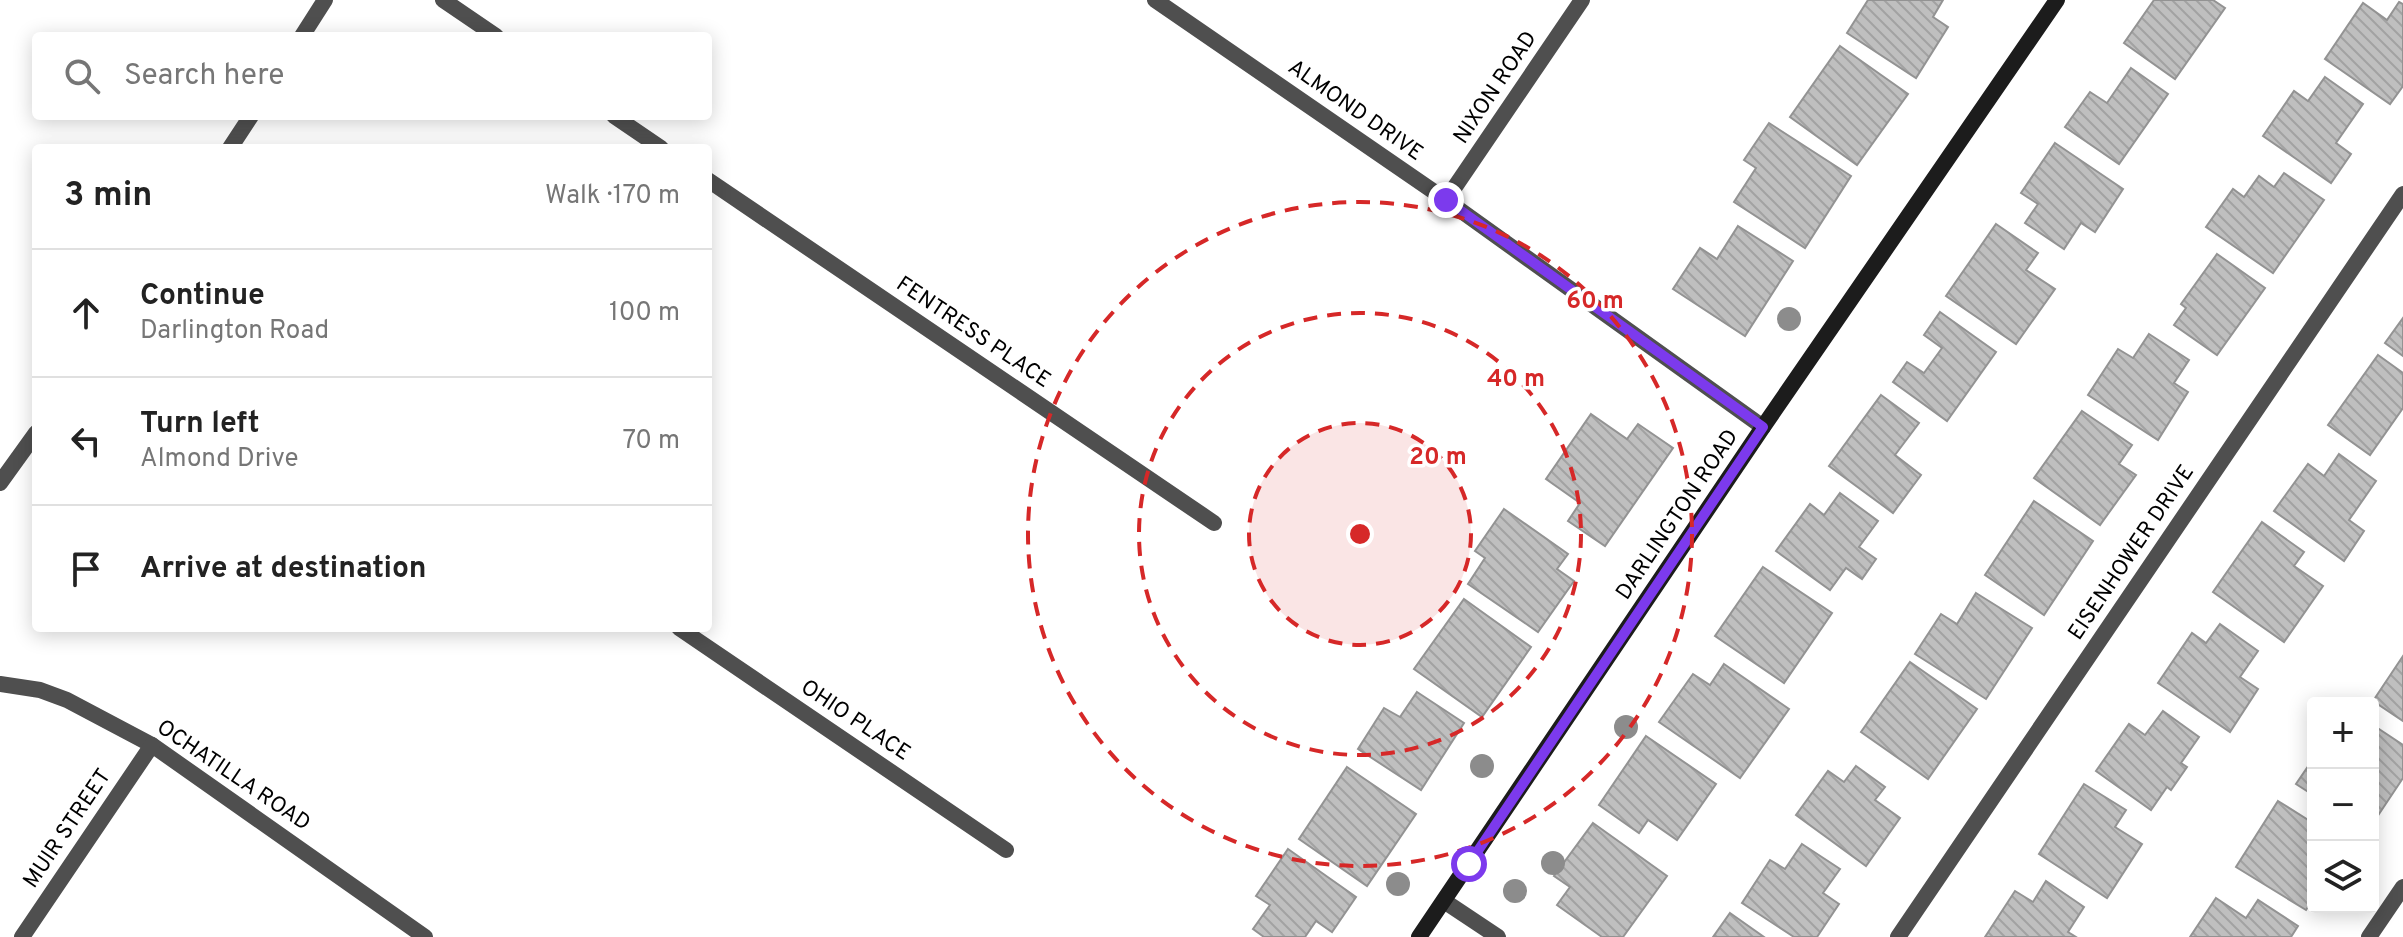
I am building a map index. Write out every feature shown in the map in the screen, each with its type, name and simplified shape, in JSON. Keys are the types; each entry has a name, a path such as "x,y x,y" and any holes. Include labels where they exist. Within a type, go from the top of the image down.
{"street":[{"path":"305,32 325,0"},
{"path":"443,0 490,32"},
{"name":"ALMOND DRIVE","path":"1155,0 1446,200 1763,427"},
{"name":"NIXON ROAD","path":"1446,200 1582,0"},
{"name":"DARLINGTON ROAD","path":"1419,937 1763,427 2057,0"},
{"path":"233,144 248,120"},
{"path":"620,120 655,144"},
{"name":"FENTRESS PLACE","path":"712,183 1214,523"},
{"name":"EISENHOWER DRIVE","path":"1898,937 2403,194"},
{"path":"0,483 32,439"},
{"name":"OHIO PLACE","path":"685,632 1006,850"},
{"name":"OCHATILLA ROAD","path":"0,684 40,690 67,700 152,745 425,937"},
{"name":"MUIR STREET","path":"22,937 152,745"},
{"path":"2369,937 2403,887"},
{"path":"1444,901 1498,937"}],"building":[{"path":"1868,0 1943,0 1933,17 1948,27 1916,78 1847,33"},
{"path":"2154,0 2213,0 2225,8 2175,79 2124,43"},
{"path":"2399,2 2403,4 2403,86 2390,104 2325,59 2363,3 2387,20"},
{"path":"1840,46 1908,94 1857,165 1790,117"},
{"path":"2131,68 2168,94 2119,164 2065,127 2090,92 2107,103"},
{"path":"2325,77 2363,104 2336,143 2351,154 2331,183 2263,136 2294,91 2308,101"},
{"path":"1769,123 1851,176 1805,248 1734,202 1756,168 1744,160"},
{"path":"2055,143 2123,189 2095,232 2081,223 2064,249 2025,223 2038,204 2021,193"},
{"path":"2284,173 2324,200 2273,273 2206,227 2233,189 2244,197 2259,176 2274,187"},
{"path":"1996,224 2038,253 2026,270 2055,289 2016,344 1946,296"},
{"path":"1738,226 1793,261 1745,336 1673,289 1700,248 1717,259"},
{"path":"2217,254 2265,288 2217,355 2174,325 2186,308 2181,304"},
{"path":"1940,312 1996,352 1947,421 1893,382 1907,362 1924,373 1942,348 1924,335"},
{"path":"2403,318 2403,356 2385,343"},
{"path":"2149,334 2189,360 2174,383 2188,392 2158,440 2088,395 2118,349 2133,358"},
{"path":"2378,355 2403,373 2403,408 2370,455 2328,425"},
{"path":"1881,395 1919,423 1895,455 1921,475 1893,513 1829,466"},
{"path":"2082,411 2132,445 2119,464 2136,475 2100,525 2034,478"},
{"path":"1591,414 1627,439 1638,424 1673,448 1605,546 1568,521 1580,503 1546,479"},
{"path":"2339,454 2376,481 2349,520 2364,531 2344,561 2274,511 2308,464 2324,476"},
{"path":"1840,493 1878,521 1859,547 1876,559 1862,579 1846,568 1830,590 1776,551 1810,504 1824,515"},
{"path":"2034,501 2093,541 2044,615 1985,575"},
{"path":"1504,509 1568,554 1557,569 1574,581 1538,632 1468,584 1485,558 1475,551"},
{"path":"2262,522 2304,552 2294,566 2323,586 2284,642 2213,592"},
{"path":"1763,567 1832,613 1784,683 1715,636"},
{"path":"1976,593 2032,628 1986,699 1915,654 1941,614 1957,624"},
{"path":"1464,599 1531,647 1482,717 1414,669"},
{"path":"2220,624 2258,651 2240,677 2258,689 2230,732 2158,683 2192,633 2206,643"},
{"path":"2403,656 2403,721 2379,705 2379,697 2376,697"},
{"path":"1910,662 1977,709 1928,779 1861,732"},
{"path":"1724,664 1789,709 1740,778 1659,722 1693,674 1710,685"},
{"path":"1417,692 1464,723 1421,790 1358,749 1384,708 1400,717"},
{"path":"2163,711 2199,737 2181,763 2187,767 2171,790 2167,787 2151,810 2096,771 2129,724 2145,735"},
{"path":"2379,729 2403,745 2403,778 2379,814"},
{"path":"1646,736 1716,784 1677,840 1648,820 1639,833 1599,805"},
{"path":"1856,766 1885,787 1875,800 1900,818 1866,866 1796,815 1828,771 1844,782"},
{"path":"1347,767 1416,814 1367,886 1299,839"},
{"path":"2307,768 2307,791 2296,784"},
{"path":"2084,784 2126,810 2115,827 2142,844 2107,898 2039,854"},
{"path":"2278,801 2307,819 2306,910 2236,867"},
{"path":"1593,823 1667,876 1623,937 1602,937 1557,905 1570,887 1554,876"},
{"path":"1802,844 1840,869 1823,893 1839,904 1817,937 1794,937 1742,903 1770,860 1785,869"},
{"path":"1288,849 1356,897 1332,932 1316,921 1305,937 1264,937 1253,929 1270,905 1256,896"},
{"path":"2046,881 2084,907 2068,932 2076,937 1985,937 2015,891 2033,902"},
{"path":"2216,898 2246,918 2258,900 2298,926 2291,937 2190,937"},
{"path":"1730,913 1764,937 1713,937"}],"route":[{"path":"1446,200 1763,427 1469,864"}]}
